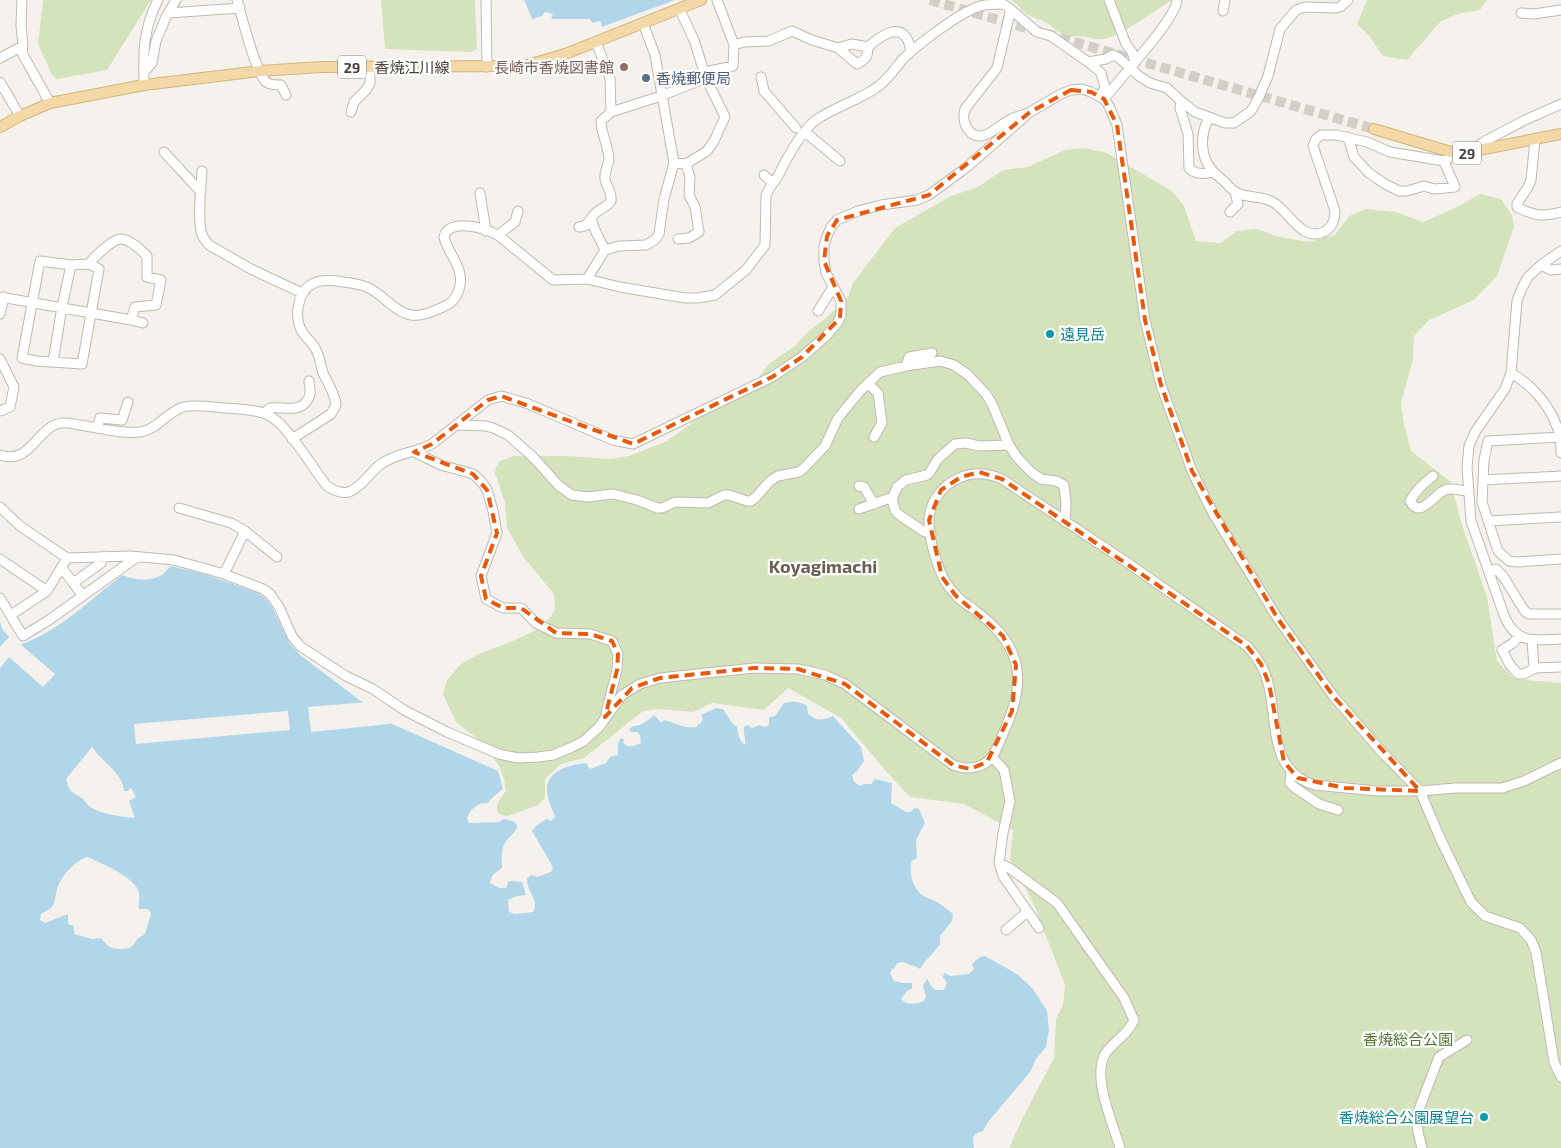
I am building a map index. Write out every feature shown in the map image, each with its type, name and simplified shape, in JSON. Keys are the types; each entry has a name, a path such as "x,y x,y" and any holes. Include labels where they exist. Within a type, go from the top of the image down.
{"main road":[{"name":"香焼江川線","path":"0,127 50,103 144,85 260,71 321,67 524,66 565,54 701,0"},
{"name":"29","path":"1374,128 1451,152 1463,153 1561,134"}],"street":[{"path":"22,0 20,25 23,37 22,53 50,103"},
{"path":"144,85 144,41 146,28 158,0"},
{"path":"144,72 152,63 156,40 176,0"},
{"path":"486,0 486,67"},
{"path":"579,227 585,226 594,213 608,205 611,199 610,190 605,181 609,159 601,121 611,112 661,96 705,75 733,66 734,45 717,0"},
{"path":"1109,0 1126,44 1132,52 1132,65"},
{"path":"1103,98 1151,44 1174,9 1177,0"},
{"path":"1222,11 1225,0"},
{"path":"1088,62 1106,59 1113,55 1132,65 1150,83 1167,88 1181,102 1195,112 1224,124 1234,122 1250,111 1259,97 1268,76 1280,29 1296,10 1305,7 1336,8 1348,0"},
{"path":"169,13 239,4 253,54 265,81 268,84 281,86 286,95"},
{"path":"292,439 331,414 336,405 316,348 299,326 298,309 302,294 307,287 320,280 335,280 369,288 409,315 422,315 449,304 458,293 461,281 460,273 444,237 450,228 466,226 498,235 553,280 587,279 626,289 685,298 715,295 746,270 765,245 766,196 790,153 817,118 875,89 886,80 911,51 972,9 988,4 1003,4 1037,32 1051,36 1088,62 1101,73 1105,87 1103,98"},
{"path":"674,163 686,164 710,147 725,117 705,75 694,40 680,8"},
{"path":"1009,8 1007,28 997,68 966,109 963,116 968,130 980,136 987,135 1010,119 1030,112 1071,90 1085,90 1103,98 1114,116 1119,135 1145,320 1161,385 1192,471 1219,523 1283,626 1334,697 1381,751 1420,791 1471,902 1486,916 1520,928 1531,940 1536,952 1554,1062 1561,1077"},
{"path":"1521,13 1534,14 1561,10"},
{"path":"587,279 605,250 619,246 646,245 655,240 659,234 664,199 674,163 655,55 643,23"},
{"path":"838,48 852,44 868,47 881,37 896,31 902,33 907,38 911,51"},
{"path":"734,45 744,42 770,42 792,32 838,48 857,64 865,60 868,54 868,47"},
{"path":"596,42 610,78 611,112"},
{"path":"0,57 23,46"},
{"path":"351,112 354,102 370,83 370,67"},
{"path":"760,77 764,91 796,128"},
{"path":"0,82 20,116"},
{"path":"1181,102 1180,108 1188,134 1189,168 1194,172 1213,172"},
{"path":"1475,151 1485,141 1561,104"},
{"path":"0,455 11,456 24,452 57,424 124,432 141,432 156,426 174,411 183,407 243,409 264,413 280,423 327,486 342,492 350,492 360,485 374,469 389,459 422,450 488,400 501,396 526,403 613,440 627,443 637,442 772,377 802,357 826,336 840,318 842,310 841,301 826,273 824,261 824,246 831,227 837,220 858,211 881,205 918,200 928,195 967,168 1030,112"},
{"path":"1209,118 1203,129 1202,142 1207,163 1213,172 1235,192 1273,202 1303,231 1313,234 1325,231 1333,223 1335,211 1316,156 1314,143 1321,135 1348,137 1378,146 1390,152 1444,161 1449,158 1451,152"},
{"path":"805,132 840,161"},
{"path":"1348,137 1354,157 1369,174 1399,191 1407,191 1424,186 1434,189 1455,187 1444,161"},
{"path":"1535,140 1531,180 1517,207 1542,216 1561,212"},
{"path":"164,152 201,192"},
{"path":"678,239 689,238 699,232 695,207 689,195 690,177 686,164"},
{"path":"202,170 200,223 202,235 209,245 251,269 302,294"},
{"path":"764,175 773,183"},
{"path":"1230,212 1238,204 1235,192"},
{"path":"480,193 486,231"},
{"path":"498,235 514,222 518,211"},
{"path":"591,219 605,250"},
{"path":"89,264 95,257 120,239 126,240 147,256 147,277 161,280 156,305 135,307 131,320"},
{"path":"1561,251 1541,265 1524,283 1517,301 1511,373 1505,389 1475,432 1469,446 1467,466 1470,521 1510,628 1519,636 1532,640 1561,639"},
{"path":"40,261 71,265 89,264 99,270 82,364 36,361 22,358 40,261"},
{"path":"53,362 71,265"},
{"path":"1541,265 1551,270 1561,269"},
{"path":"818,311 833,288"},
{"path":"0,314 2,297 143,323"},
{"path":"906,366 909,357 932,353"},
{"path":"0,359 14,387 10,407 0,412"},
{"path":"457,425 486,426 508,435 533,457 559,486 572,495 587,497 613,494 637,500 657,508 662,508 675,502 708,503 724,495 750,501 770,481 778,476 799,472 805,467 825,446 838,418 880,372 940,361 954,365 967,374 986,394 1009,445 1016,456 1041,480 1059,482 1064,485 1066,503 1065,522"},
{"path":"1511,373 1523,380 1538,394 1547,408 1560,437 1561,453"},
{"path":"264,413 270,408 294,409 302,406 310,394 309,382"},
{"path":"868,384 878,393 882,423 874,436"},
{"path":"97,428 100,418 122,420 128,402"},
{"path":"1560,437 1488,441 1484,460 1482,502 1498,551 1509,561 1561,559"},
{"path":"931,534 923,531 898,514 894,506 893,497 897,488 906,480 926,475 930,472 938,459 955,444 966,443 979,446 1009,445"},
{"path":"414,452 441,465 473,474 481,480 487,490 497,533 481,576 486,599 503,608 520,608 536,623 556,633 590,634 612,641 618,654 617,670 605,717"},
{"path":"0,507 20,526 67,558 104,556 174,560 255,585 270,594 279,607 292,636 300,646 346,676 373,689 404,710 476,746 499,754 518,758 552,755 570,748 584,740 599,727 622,695 640,684 660,678 754,668 798,669 825,675 845,684 953,765 962,769 970,769 988,762 1006,727 1016,694 1016,665 1003,636 985,618 956,596 942,577 931,534 930,511 941,490 951,482 961,476 980,472 992,474 1002,479 1247,646 1261,664 1269,684 1279,749 1284,762 1298,778 1315,785 1377,791 1502,788 1510,787 1561,763"},
{"path":"1433,476 1415,493 1410,501 1414,506 1423,508 1434,496 1448,488 1469,492"},
{"path":"1483,480 1561,476"},
{"path":"859,486 864,488 874,504"},
{"path":"859,509 893,497"},
{"path":"179,508 231,523 245,531 277,557"},
{"path":"1488,521 1561,517"},
{"path":"224,574 245,531"},
{"path":"74,583 101,563 104,556"},
{"path":"0,598 24,636 138,557"},
{"path":"11,615 47,591 67,558"},
{"path":"0,559 47,591"},
{"path":"62,568 83,596"},
{"path":"1489,572 1496,569 1503,576 1528,614 1561,614"},
{"path":"1519,636 1513,643 1502,650 1510,665 1518,674 1524,674 1534,668 1561,667"},
{"path":"1532,640 1534,668"},
{"path":"992,757 1004,770 1010,800 999,863 1002,876 1039,928"},
{"path":"1291,771 1290,783 1294,787 1319,804 1338,810"},
{"path":"999,863 1024,878 1057,904 1129,1007 1134,1020 1130,1029 1104,1056 1100,1078 1120,1148"},
{"path":"1006,930 1026,912"},
{"path":"1422,1148 1416,1117 1439,1056 1467,1040"}],"highlighted area":[{"path":"1071,90 1091,92 1104,99 1117,125 1145,320 1161,385 1192,471 1278,619 1334,697 1420,791 1345,788 1298,778 1284,762 1269,684 1261,664 1247,646 1002,479 979,472 961,477 941,490 929,520 942,577 956,596 1003,636 1016,665 1012,711 987,762 970,769 953,765 845,684 798,669 754,668 660,678 632,688 605,717 617,670 618,654 612,641 590,634 556,633 521,608 503,608 486,599 481,576 497,533 487,490 473,474 414,452 432,444 488,400 501,396 633,444 772,377 802,357 840,318 841,301 824,261 827,236 837,220 929,195 1030,112"}],"green space":[{"path":"43,0 151,0 107,70 57,79 52,75 38,44"},
{"path":"381,0 475,0 477,49 470,52 385,49"},
{"path":"1012,0 1172,0 1118,34 1099,39 1079,36 1071,37 1058,32 1043,21 1027,15"},
{"path":"1367,0 1487,0 1480,10 1458,14 1441,21 1407,60 1383,56 1370,37 1357,24"},
{"name":"香焼総合公園","path":"1084,148 1107,153 1172,191 1184,206 1196,241 1221,243 1237,231 1256,229 1280,237 1309,242 1335,235 1349,216 1366,209 1396,212 1423,222 1459,206 1480,194 1501,199 1512,215 1514,227 1497,276 1474,300 1429,320 1414,336 1413,359 1401,403 1411,451 1451,482 1461,522 1487,597 1497,661 1514,679 1561,683 1561,1148 1009,1148 1054,1058 1056,1019 1063,1005 1065,985 1034,905 1010,859 1013,830 964,804 910,797 841,718 788,688 764,710 712,703 693,712 659,709 643,711 584,758 561,764 545,779 545,798 538,805 508,816 501,815 497,811 498,803 506,791 504,779 499,766 483,743 456,722 443,694 447,680 461,664 481,653 513,641 544,626 555,610 554,594 524,558 507,528 505,503 495,473 500,461 514,456 567,456 610,459 629,456 667,441 703,415 755,382 769,364 796,345 809,331 828,316 848,297 853,283 895,228 951,196 978,187 1003,170 1028,167 1065,150"}],"water":[{"path":"524,0 675,0 602,27 600,21 592,23 590,19 551,19 553,14 545,12 542,16 532,19"},
{"path":"171,566 204,574 256,592 265,598 272,607 290,644 300,655 390,723 498,771 503,789 488,802 481,803 471,810 467,818 469,823 499,822 504,819 516,824 516,830 506,841 503,848 502,868 496,872 490,883 499,888 506,888 508,882 522,882 526,895 508,900 509,912 515,914 533,912 535,904 527,879 531,875 537,877 551,872 553,867 532,831 546,819 551,821 555,817 548,798 547,789 552,776 557,772 578,764 586,763 590,769 606,763 610,757 618,755 618,744 621,738 624,739 623,743 627,746 641,743 640,735 637,732 631,732 629,729 644,723 654,715 662,723 664,720 684,726 697,727 703,719 701,715 716,708 723,709 737,727 740,739 745,745 744,727 748,725 752,728 759,725 765,727 769,725 769,717 775,716 784,703 796,702 804,704 807,706 808,714 817,719 833,716 861,747 864,761 852,775 854,782 860,786 871,784 875,779 892,783 891,803 906,812 911,812 914,808 919,809 925,823 916,840 917,858 912,861 911,865 912,880 922,895 937,902 953,914 952,921 940,936 940,944 920,969 904,962 897,963 895,968 892,969 890,973 894,981 912,983 912,989 908,990 901,999 909,1004 924,1001 926,997 923,986 927,979 936,990 944,990 947,983 943,977 944,973 951,976 969,974 974,969 972,964 980,957 985,956 1017,974 1033,989 1047,1011 1049,1030 1046,1047 1036,1059 1030,1072 988,1122 983,1131 973,1137 974,1148 0,1148 0,622 3,630 17,646 59,625 122,575 137,579 152,579 162,575","holes":["92,747 116,773 123,785 124,791 131,788 136,797 129,801 135,818 96,810 70,790 66,779","87,857 117,871 132,882 137,887 139,893 139,909 148,909 151,914 145,934 137,939 130,948 114,948 107,945 101,938 92,939 74,934 74,926 68,924 68,914 45,923 40,920 41,914 53,906 57,889 65,874 77,862"]}],"pier":[{"path":"11,635 17,644 23,642 21,645 55,674 43,687 9,657 0,668 0,647"},
{"path":"367,702 387,717 390,724 311,732 308,707"},
{"path":"288,711 290,730 136,744 134,724"}],"tunnel":[{"path":"930,0 1374,129"}],"place":[{"name":"長崎市香焼図書館","path":"624,67"},
{"name":"香焼郵便局","path":"646,78"},
{"name":"遠見岳","path":"1050,334"},
{"name":"香焼総合公園展望台","path":"1484,1117"}],"district":[{"name":"Koyagimachi","path":"823,566"}]}
